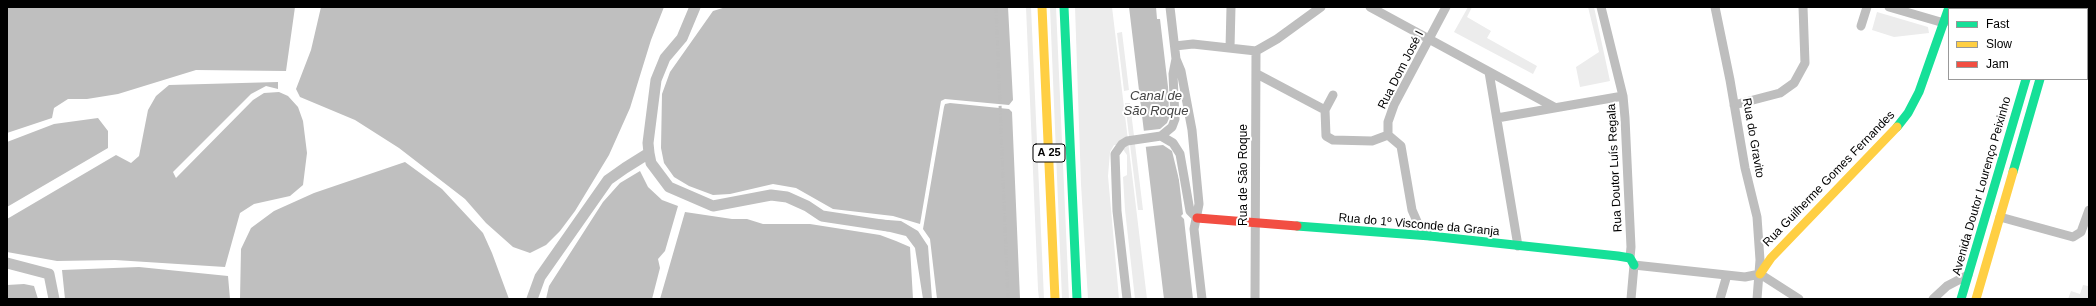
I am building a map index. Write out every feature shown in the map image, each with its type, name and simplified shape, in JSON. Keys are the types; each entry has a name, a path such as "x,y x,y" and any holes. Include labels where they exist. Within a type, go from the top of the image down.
{"main road":[{"name":"A 25","path":"1042,7 1055,299"},
{"name":"A 25","path":"1064,7 1077,299"},
{"name":"Rua Guilherme Gomes Fernandes","path":"1760,274 1771,258 1898,126 1908,113 1919,92 1948,10"},
{"name":"Avenida Doutor Lourenço Peixinho","path":"1962,299 2026,80"},
{"path":"1976,299 2040,80"},
{"name":"Rua do 1º Visconde da Granja","path":"1197,218 1430,236 1518,246 1632,262"}],"street":[{"path":"1127,299 1115,176 1115,154 1126,141 1161,136 1172,127 1175,120 1173,74 1176,59 1170,7"},
{"path":"1230,48 1231,7"},
{"path":"1175,46 1193,44 1256,52 1277,39 1320,7"},
{"path":"1370,7 1554,107"},
{"name":"Rua Dom José I","path":"1388,135 1388,122 1394,105 1446,7"},
{"name":"Rua Doutor Luís Regala","path":"1602,7 1623,96 1628,155 1632,247 1631,299"},
{"name":"Rua do Gravito","path":"1715,7 1745,168 1757,217 1760,274 1756,285 1757,299"},
{"path":"1734,105 1780,93 1794,83 1805,63 1803,7"},
{"path":"1861,26 1867,7"},
{"path":"1889,7 1944,23"},
{"name":"Rua de São Roque","path":"1255,299 1256,52"},
{"path":"1176,59 1181,70 1192,130 1199,204 1194,229 1202,299"},
{"path":"1489,72 1518,246"},
{"path":"1257,74 1326,110"},
{"path":"1333,95 1326,110 1326,136 1333,140 1372,142 1388,135 1401,146 1412,210 1418,226 1430,236"},
{"path":"1497,118 1623,96"},
{"path":"1161,136 1173,143 1180,154 1190,211 1197,218"},
{"path":"2000,217 2073,237 2081,232 2089,210"},
{"path":"1632,262 1745,277 1760,274 1799,299"},
{"path":"1720,299 1727,275"},
{"path":"1933,299 1947,286 1968,275"}],"shaded area":[{"path":"1026,7 1031,7 1044,299 1039,299 1038,289"},
{"path":"1050,7 1056,7 1069,299 1062,299"},
{"path":"1075,7 1112,7 1147,299 1135,299 1125,210 1123,177 1127,175 1127,155 1120,145 1114,145 1110,152 1108,176 1119,299 1088,299 1081,184"},
{"path":"1468,7 1472,7 1467,17 1491,31 1487,38 1537,66 1533,74 1454,32"},
{"path":"1588,7 1594,7 1610,81 1580,87 1576,67 1599,52"},
{"path":"1877,12 1928,27 1929,33 1894,37 1872,30"},
{"path":"1122,32 1129,90 1124,91 1117,33"},
{"path":"1125,103 1130,103 1143,210 1138,210"},
{"path":"2083,285 2088,286 2089,299 2068,299 2071,291 2080,294"}],"water":[{"path":"7,7 295,7 286,71 196,70 118,94 87,99 68,99 54,108 52,118 7,133"},
{"path":"321,7 664,7 651,40 630,108 609,155 575,211 560,231 546,245 530,253 513,247 486,223 465,199 399,148 355,120 300,97 296,89 311,50"},
{"path":"726,7 1008,7 1013,100 1009,105 945,99 941,101 920,224 893,216 833,209 796,188 773,184 730,194 713,195 689,186 674,177 664,163 661,148 662,94 670,72 713,11"},
{"name":"Canal de São Roque","path":"1129,7 1156,7 1157,19 1160,19 1183,214 1181,216 1184,219 1193,299 1164,299"},
{"path":"278,82 278,89 266,86 251,94 173,172 176,178 253,100 264,93 279,92 288,96 298,107 303,121 307,153 303,185 290,196 254,204 240,213 225,267 115,260 57,261 7,252 7,219 116,155 131,163 139,156 148,110 156,96 169,85"},
{"path":"950,103 1009,109 1012,112 1020,299 937,299 930,239 923,229 944,107 945,104"},
{"path":"98,118 108,131 108,148 7,207 7,142 54,124"},
{"path":"405,162 442,189 483,233 509,299 240,299 241,249 251,228 274,211 314,193"},
{"path":"640,171 648,187 662,200 678,206 665,251 658,259 660,268 652,299 546,299 549,286 603,202 620,183"},
{"path":"685,212 732,219 747,219 763,224 810,224 880,235 896,241 910,247 913,299 660,299"},
{"path":"874,219 901,221 918,231 928,246 932,299 923,299 915,248 906,236 874,228"},
{"path":"139,267 228,276 230,299 65,299 62,270"},
{"path":"24,284 34,286 38,299 7,299 7,285"}],"pier":[{"path":"1168,75 1182,192 1172,151 1163,145 1144,147 1142,131 1160,129 1167,123 1169,118"}],"waterway":[{"path":"695,7 682,38 665,58 656,80 648,143 649,153 651,163 669,187 713,206 771,195 787,197 807,206 822,216 888,226"},
{"path":"532,299 540,277 608,180 649,153"},
{"path":"7,263 49,274 54,299"}],"railway":[{"path":"996,7 1008,299"}],"traffic: fast":[{"path":"1064,7 1077,299"},
{"path":"1897,127 1908,113 1919,92 1948,10"},
{"path":"1961,299 2026,80"},
{"path":"2013,172 2040,80"},
{"path":"1297,226 1430,236 1618,256 1630,258 1634,265"}],"traffic: slow":[{"path":"1042,7 1055,299"},
{"path":"1760,274 1771,258 1897,127"},
{"path":"1976,299 2013,172"}],"traffic: jam":[{"path":"1197,218 1297,226"}]}
